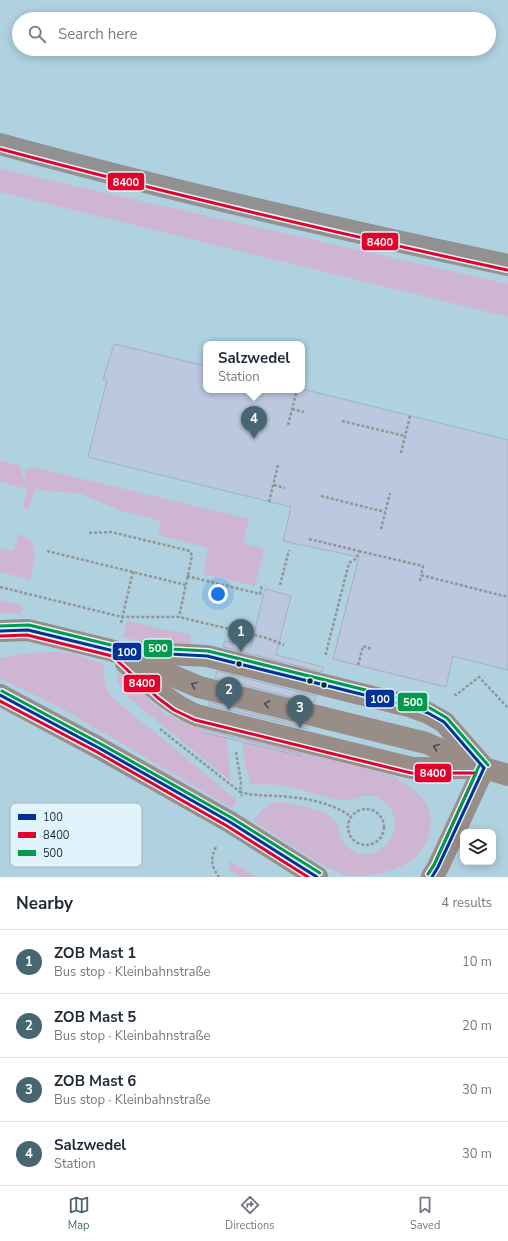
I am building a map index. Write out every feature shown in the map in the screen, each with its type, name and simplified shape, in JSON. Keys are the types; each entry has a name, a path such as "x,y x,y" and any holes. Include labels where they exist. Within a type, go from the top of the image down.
{"main road":[{"path":"0,144 281,215 508,265"}],"street":[{"path":"0,631 28,630 114,651 199,688 426,743 484,768 508,775"},
{"path":"114,651 207,656 408,706 428,713 444,722 484,768"},
{"path":"114,651 161,694 177,706 196,715 412,768 484,768"},
{"path":"0,695 99,748 230,822 317,877"},
{"path":"432,877 484,768"}],"path":[{"path":"288,425 296,393"},
{"path":"292,408 304,412"},
{"path":"401,453 410,416"},
{"path":"342,421 405,436"},
{"path":"269,502 278,466"},
{"path":"274,485 285,488"},
{"path":"381,529 390,493"},
{"path":"321,496 385,512"},
{"path":"89,533 111,532 190,551 192,556 179,617"},
{"path":"309,539 423,566 420,581"},
{"path":"280,585 289,550"},
{"path":"47,551 186,585"},
{"path":"325,659 349,563 357,558 359,551"},
{"path":"114,651 133,572"},
{"path":"421,575 508,596"},
{"path":"187,576 260,594 262,585"},
{"path":"0,586 122,617 179,617 267,638"},
{"path":"356,671 363,646 372,649"},
{"path":"155,725 240,792 251,796 278,796 304,799 343,810 351,817"},
{"path":"230,822 242,796 240,792 241,782 235,746"},
{"path":"364,809 371,809 383,820 383,834 374,843 368,845 355,841 349,830 351,817 356,812 364,809"}],"shaded area":[{"path":"0,169 508,284 508,317 0,192"},
{"path":"0,461 19,465 26,485 24,470 33,467 249,519 243,543 264,549 255,586 203,574 208,548 158,535 161,521 121,511 87,496 77,493 35,490 29,509 23,508 27,489 0,482"},
{"path":"19,534 32,541 35,556 30,580 0,572 0,548 14,551"},
{"path":"0,600 23,606 20,614 0,613"},
{"path":"130,621 164,630 190,634 191,647 156,645 123,637 126,623"},
{"path":"28,653 73,653 105,665 104,681 110,696 237,800 232,808 63,709 0,678 0,658"},
{"path":"119,672 171,717 194,726 226,733 231,781 129,698 117,681"},
{"path":"242,737 308,754 358,764 379,770 396,778 417,793 426,803 429,813 430,829 426,842 419,853 410,861 387,872 361,876 348,876 324,865 253,821 260,812 272,803 280,802 303,806 325,813 332,818 337,824 340,836 350,849 362,854 373,853 382,849 389,842 393,833 395,824 393,814 388,805 374,796 344,800 281,785 251,784 245,765"},
{"path":"229,860 256,877 240,877 229,870"}],"building":[{"path":"114,344 203,365 203,393 305,393 306,390 508,440 508,670 453,656 446,687 333,659 359,557 283,541 291,507 88,457 107,380 103,380"},
{"path":"265,589 291,596 276,655 323,667 322,672 223,647 225,641 251,647"},
{"path":"217,671 316,696 314,703 215,678"},
{"path":"209,702 308,727 307,729 209,705"},
{"path":"203,729 301,754 301,756 202,732"}],"transit line":[{"name":"8400","path":"0,149 126,182 380,242 507,270"},
{"name":"500","path":"0,626 29,625 115,646 208,651 410,701 430,708 447,718 488,765"},
{"name":"100","path":"0,631 28,630 114,651 207,656 409,706 428,713 444,722 484,768"},
{"name":"8400","path":"0,636 27,635 112,656 158,698 174,710 195,720 411,773 476,773 434,865 428,874"},
{"name":"500","path":"2,691 101,744 232,818 320,873"},
{"name":"100","path":"0,695 99,748 230,822 317,877"},
{"name":"8400","path":"0,701 97,752 227,826 308,877"},
{"name":"500","path":"428,874 434,865 479,766"},
{"name":"100","path":"432,877 484,768"}],"place":[{"name":"Salzwedel","path":"254,439"},
{"name":"ZOB Mast 1","path":"241,652"},
{"name":"ZOB Mast 5","path":"229,710"},
{"name":"ZOB Mast 6","path":"300,728"}]}
